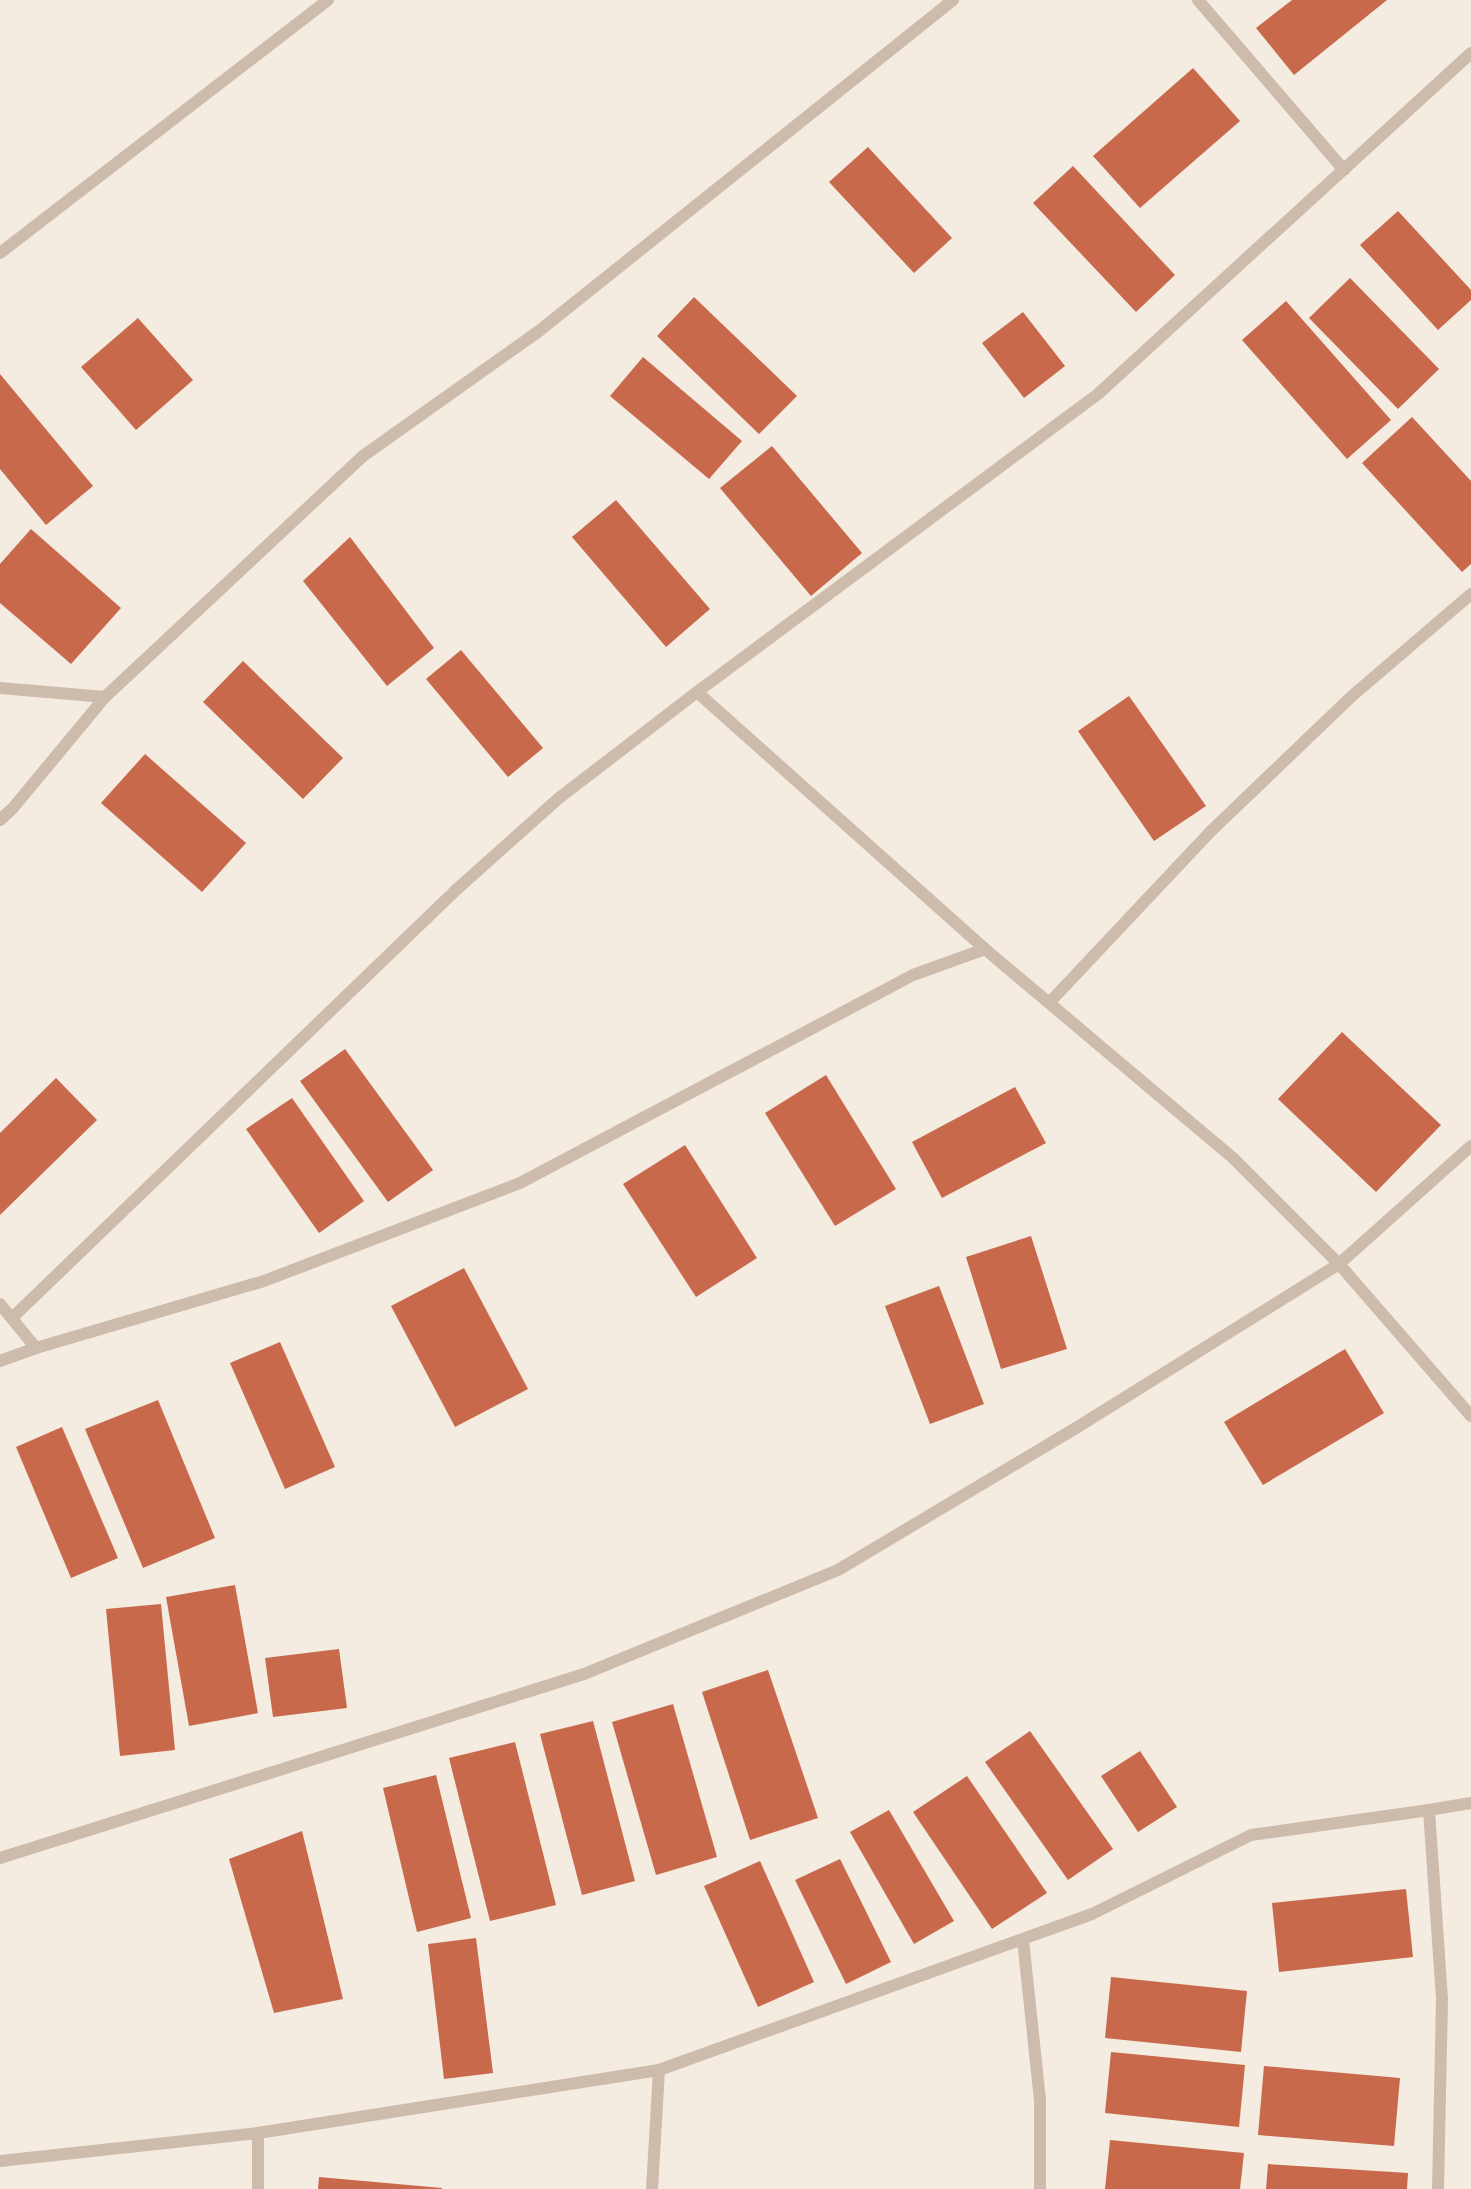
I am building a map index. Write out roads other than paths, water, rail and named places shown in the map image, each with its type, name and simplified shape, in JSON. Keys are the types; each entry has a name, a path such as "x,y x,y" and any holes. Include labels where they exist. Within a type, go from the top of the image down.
{"street":[{"path":"0,253 328,0"},
{"path":"0,820 13,808 105,697 363,456 538,331 952,0"},
{"path":"1198,0 1344,170"},
{"path":"12,1318 456,890 559,798 697,692 1098,394 1471,53"},
{"path":"1050,1002 1211,831 1352,696 1471,594"},
{"path":"0,688 105,697"},
{"path":"697,692 985,949 1234,1158 1339,1264 1471,1416"},
{"path":"0,1361 36,1348 264,1281 520,1183 913,975 985,949"},
{"path":"0,1858 584,1674 838,1570 1076,1428 1339,1264 1471,1146"},
{"path":"0,1304 36,1348"},
{"path":"0,2161 258,2134 659,2070 1092,1914 1251,1835 1471,1803"},
{"path":"1429,1810 1442,1999 1438,2189"},
{"path":"1023,1940 1040,2100 1040,2189"},
{"path":"652,2189 659,2070"},
{"path":"258,2134 258,2189"}]}
